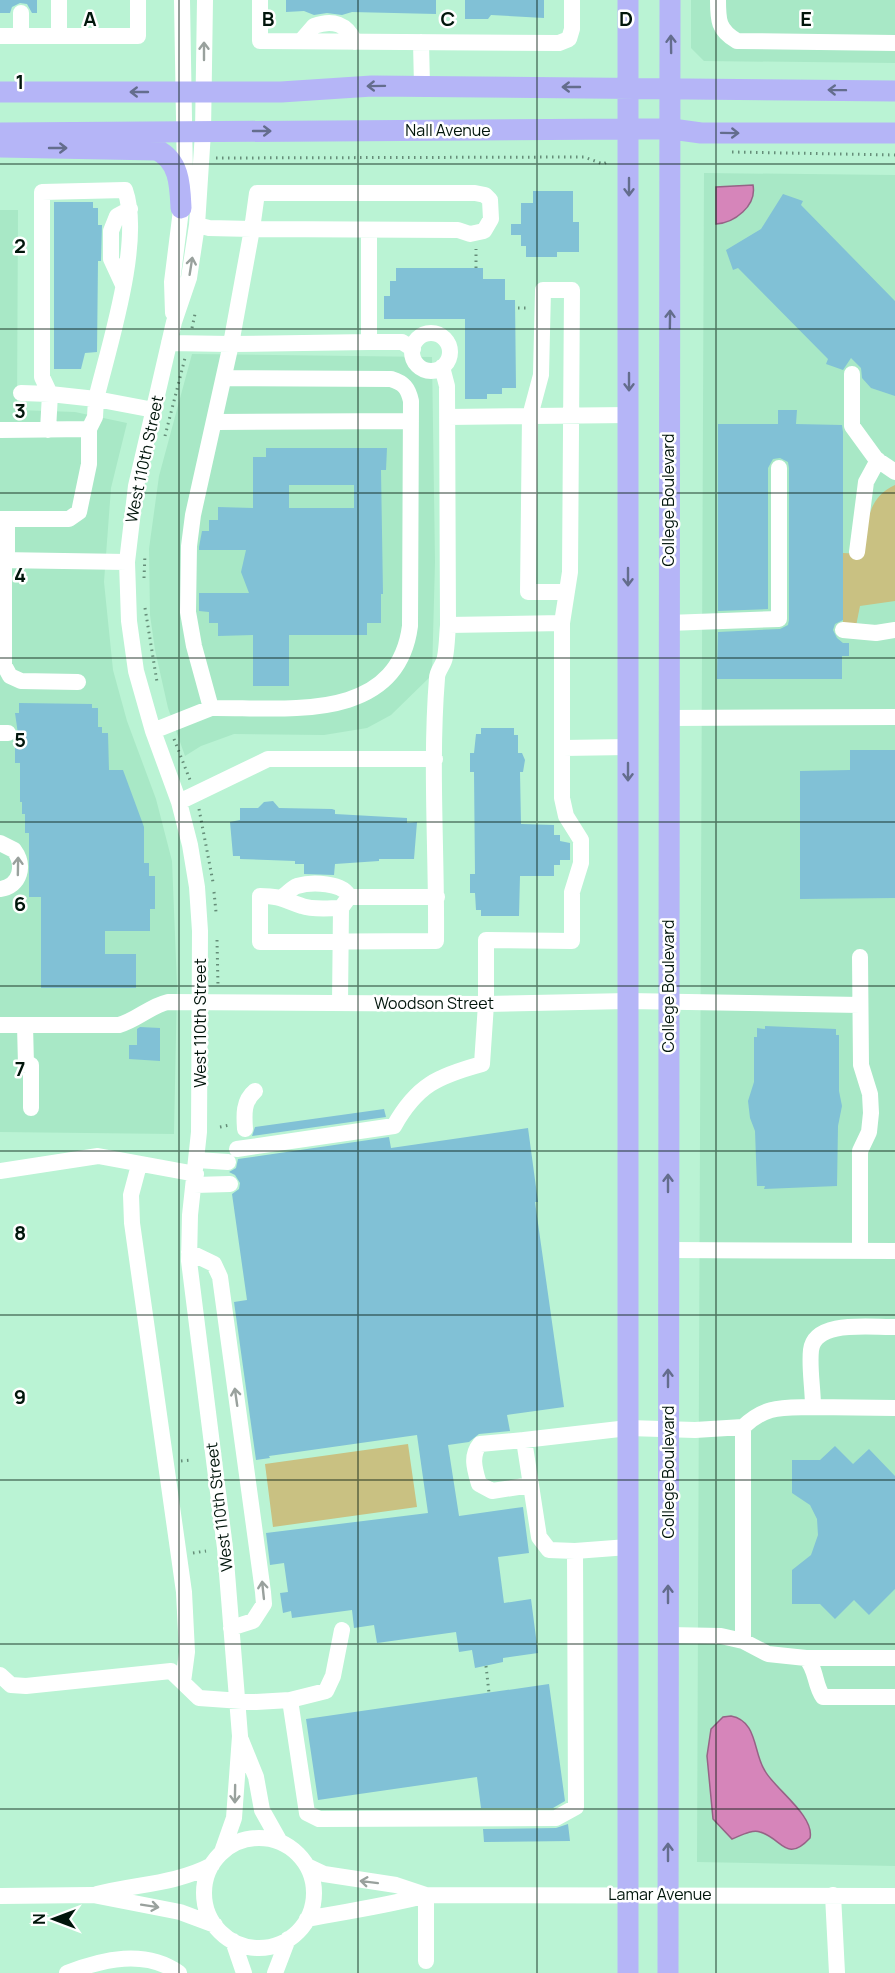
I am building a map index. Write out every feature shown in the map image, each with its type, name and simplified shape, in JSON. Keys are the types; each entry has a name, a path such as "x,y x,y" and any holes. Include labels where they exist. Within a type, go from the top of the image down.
{"main road":[{"path":"628,0 628,1973"},
{"name":"College Boulevard","path":"668,1973 668,623 672,129 670,0"},
{"path":"0,92 194,93 422,86 895,91"},
{"name":"Nall Avenue","path":"0,133 672,129 701,133 895,133"},
{"path":"0,147 157,150 168,157 176,170 181,208"}],"street":[{"path":"59,0 59,36"},
{"path":"0,36 138,36 138,0"},
{"name":"West 110th Street","path":"182,0 194,93"},
{"name":"West 110th Street","path":"205,0 194,93 197,225 189,278 174,322 136,486 127,562 132,647 141,692 179,802 190,845 197,887 201,1003 196,1173 189,1252 225,1548 240,1736 234,1818 217,1859"},
{"path":"260,0 260,41 559,43 569,39 572,29 572,0"},
{"path":"718,0 718,24 726,34 737,41 895,43"},
{"path":"21,14 21,36"},
{"path":"421,42 422,86"},
{"name":"West 110th Street","path":"174,322 172,282 181,208 194,132"},
{"path":"1,560 7,555 3,519 69,519 79,512 89,464 89,429 95,417 96,399 128,260 130,209 125,190 42,192 42,377 50,394 48,430"},
{"path":"197,225 209,228 252,229 458,230 475,234 488,226 492,210 490,200 484,195 475,193 257,193 252,229 225,378 193,515 189,546 188,612 194,646 211,708"},
{"path":"369,230 369,342"},
{"path":"196,1173 232,1156 394,1125 407,1103 441,1076 482,1064 486,1004 486,940 572,941 572,892 581,863 581,840 566,816 564,807 562,623 567,592 570,572 572,290 543,290 541,375 530,416 528,592 567,592"},
{"path":"426,334 443,338 450,355 442,367 433,371 423,370 413,359 413,349 416,341 426,334"},
{"path":"169,343 402,342 413,349"},
{"path":"437,897 301,906 282,897 260,896 260,942 436,941 437,897 435,759 437,674 445,660 448,625 447,386 442,367"},
{"path":"852,374 852,426 878,460 895,472"},
{"path":"153,731 211,708 313,707 341,704 365,693 395,667 405,651 410,626 411,421 408,390 402,382 390,379 225,378"},
{"path":"21,393 96,399 154,410"},
{"path":"447,417 628,415"},
{"path":"216,422 411,421"},
{"path":"0,430 89,429"},
{"path":"856,552 866,482 878,460"},
{"path":"668,623 779,619 780,468"},
{"path":"1,560 127,562"},
{"path":"1,560 4,665 10,676 21,681 78,682"},
{"path":"448,625 562,623"},
{"path":"843,635 860,640 876,633 895,630"},
{"path":"668,718 895,717"},
{"path":"562,748 628,747"},
{"path":"179,802 268,759 435,759"},
{"path":"0,843 14,850 21,864 17,879 12,885 0,889"},
{"path":"340,1003 340,942 345,902"},
{"path":"861,957 861,1065 870,1094 871,1113 869,1132 860,1151 861,1250"},
{"name":"Woodson Street","path":"0,1025 119,1025 134,1021 156,1005 201,1003 486,1004 628,1001 861,1005"},
{"path":"31,1025 32,1108"},
{"path":"239,1127 247,1099 255,1091"},
{"path":"0,1171 98,1156 139,1165 196,1173 231,1184"},
{"path":"139,1165 131,1195 132,1223 184,1592 187,1652 183,1682"},
{"path":"668,1250 895,1251"},
{"path":"189,1252 214,1264 220,1277 263,1592 264,1604 253,1622 231,1628"},
{"path":"813,1407 811,1347 820,1333 833,1328 895,1327"},
{"path":"531,1485 492,1491 479,1484 475,1468 476,1449 480,1444 628,1428 743,1427 757,1414 766,1411 813,1407 895,1408"},
{"path":"743,1427 743,1641"},
{"path":"524,1440 537,1526 543,1545 549,1550 558,1552 628,1547"},
{"path":"290,1700 307,1813 319,1820 556,1818 576,1807 575,1551"},
{"path":"0,1675 11,1685 26,1686 162,1670 177,1674 191,1694 199,1698 290,1700 326,1691 333,1676 342,1630"},
{"path":"668,1635 721,1636 743,1641 768,1654 807,1658 895,1658"},
{"path":"807,1658 814,1667 817,1688 823,1697 895,1697"},
{"name":"West 110th Street","path":"240,1736 256,1776 262,1810 280,1842"},
{"path":"93,1895 135,1884 180,1879 217,1859 242,1840 255,1838 280,1842 291,1847 307,1866 314,1895 307,1919 288,1940 275,1973"},
{"path":"214,1925 206,1907 204,1893 217,1859"},
{"name":"Lamar Avenue","path":"307,1866 324,1874 396,1885 426,1895"},
{"name":"Lamar Avenue","path":"307,1919 426,1895 628,1893 895,1896"},
{"path":"0,1896 93,1895 180,1912 214,1925 233,1941 245,1946 265,1948 288,1940"},
{"path":"426,1895 426,1960"},
{"path":"832,1895 837,1973"},
{"path":"233,1941 244,1973"},
{"path":"67,1973 92,1963 131,1957 166,1964 179,1973"}],"path":[{"path":"724,152 895,154"},
{"path":"215,158 247,160 280,157 584,157 603,164 607,162"},
{"path":"476,249 476,268"},
{"path":"518,308 532,308"},
{"path":"164,441 186,354"},
{"path":"144,589 145,551"},
{"path":"145,598 158,686"},
{"path":"174,737 191,784"},
{"path":"220,1127 239,1127"},
{"path":"188,1554 206,1551"},
{"path":"486,1666 489,1693"}],"shaded area":[{"path":"691,0 895,0 895,63 704,61 691,48"},
{"path":"704,173 895,175 895,1866 697,1862"},
{"path":"753,185 751,200 743,212 737,217 716,224 716,187"},
{"path":"0,210 18,210 17,410 75,412 127,423 111,488 104,582 113,670 127,721 156,799 172,861 177,985 174,1134 0,1132"},
{"path":"192,354 432,357 435,562 432,675 391,715 367,728 324,735 234,734 201,746 185,756 168,708 155,650 150,615 149,549 159,476"},
{"path":"895,485 895,601 860,606 856,626 843,626 843,553 863,554 867,523 873,505 886,490"},
{"path":"408,1444 417,1507 273,1527 265,1464"},
{"path":"731,1716 746,1724 765,1771 801,1812 806,1821 810,1830 810,1838 795,1849 784,1847 757,1831 732,1839 713,1819 707,1756 711,1729 723,1717"}],"building":[{"path":"0,0 37,0 37,13 32,13 27,4 20,3 12,7 10,13 0,13"},
{"path":"286,0 436,0 436,14 352,12 342,15 327,13 314,15 304,11 286,12"},
{"path":"465,0 544,0 544,18 491,15 488,19 465,19"},
{"path":"533,191 573,191 573,222 579,222 579,252 557,252 557,257 526,257 526,246 521,246 521,235 511,235 511,224 521,224 521,203 533,203"},
{"path":"783,194 803,201 801,205 895,301 895,396 871,388 862,378 861,368 851,358 843,370 826,364 828,359 738,268 733,270 726,250 761,229"},
{"path":"54,202 93,202 93,208 98,208 98,225 102,225 101,261 98,261 97,352 85,353 81,369 54,369"},
{"path":"396,268 483,268 483,279 505,279 505,300 515,300 516,388 502,388 502,394 487,394 487,399 465,399 465,319 384,319 384,296 390,296 390,281 396,281"},
{"path":"778,410 797,410 796,424 842,425 843,620 835,624 833,630 843,643 849,643 849,656 842,656 842,679 717,679 718,632 780,629 788,625 789,468 788,462 780,458 773,459 768,468 768,609 718,611 718,424 778,424"},
{"path":"266,448 387,448 386,470 381,470 383,594 381,594 381,623 367,623 367,635 289,635 289,686 253,686 253,635 218,636 218,623 209,623 209,612 199,611 199,593 249,593 241,572 246,550 199,550 199,547 202,531 209,531 209,520 218,520 218,507 253,508 253,457 266,457","holes":["289,485 354,485 354,508 289,508"]},
{"path":"19,703 92,704 92,708 98,708 98,727 102,727 102,733 108,733 109,770 123,770 144,827 144,863 149,863 149,876 155,876 155,909 150,909 150,931 105,931 105,954 136,954 136,988 41,988 41,897 29,897 29,833 25,833 25,814 22,814 22,802 20,802 20,763 15,763 15,740 18,734 15,713 19,713"},
{"path":"481,728 514,728 514,735 518,735 518,753 522,753 525,760 523,772 520,772 521,824 554,825 554,835 560,835 560,841 570,843 570,860 560,860 560,865 554,865 554,876 520,876 519,916 481,916 481,910 476,910 475,893 470,893 470,874 475,874 474,772 470,772 470,753 474,753 476,734 481,734"},
{"path":"850,750 895,750 895,898 800,899 800,771 850,770"},
{"path":"273,801 279,808 332,809 335,810 335,814 407,818 407,823 417,822 414,859 379,859 379,861 335,864 334,875 304,874 304,864 295,864 295,861 240,859 240,856 233,856 230,822 240,820 240,808 258,808 264,802"},
{"path":"765,1026 836,1029 836,1035 839,1035 839,1091 842,1106 838,1126 837,1186 764,1189 765,1186 757,1186 755,1131 750,1118 748,1101 754,1082 754,1037 757,1037 757,1028 765,1029"},
{"path":"140,1027 160,1028 160,1061 129,1059 129,1045 137,1045 137,1029"},
{"path":"384,1109 386,1117 252,1136 255,1127"},
{"path":"528,1128 538,1202 535,1202 564,1407 507,1415 510,1431 479,1434 469,1442 448,1445 459,1516 523,1507 529,1553 498,1557 504,1603 531,1599 538,1653 503,1658 503,1662 475,1668 472,1650 459,1652 456,1632 377,1643 374,1625 354,1628 352,1610 292,1618 291,1611 283,1613 280,1593 288,1592 284,1563 270,1565 266,1533 428,1513 417,1435 269,1456 270,1458 256,1460 234,1302 247,1300 232,1194 239,1189 240,1183 235,1175 229,1172 236,1168 238,1159 389,1137 391,1148"},
{"path":"835,1446 853,1464 869,1449 895,1476 895,1589 869,1615 854,1600 835,1619 820,1604 792,1604 792,1570 811,1555 818,1535 817,1519 810,1505 792,1493 792,1460 820,1460"},
{"path":"549,1684 565,1801 553,1808 481,1808 477,1777 318,1800 306,1719"},
{"path":"568,1824 570,1841 484,1842 483,1829 556,1828"}]}
